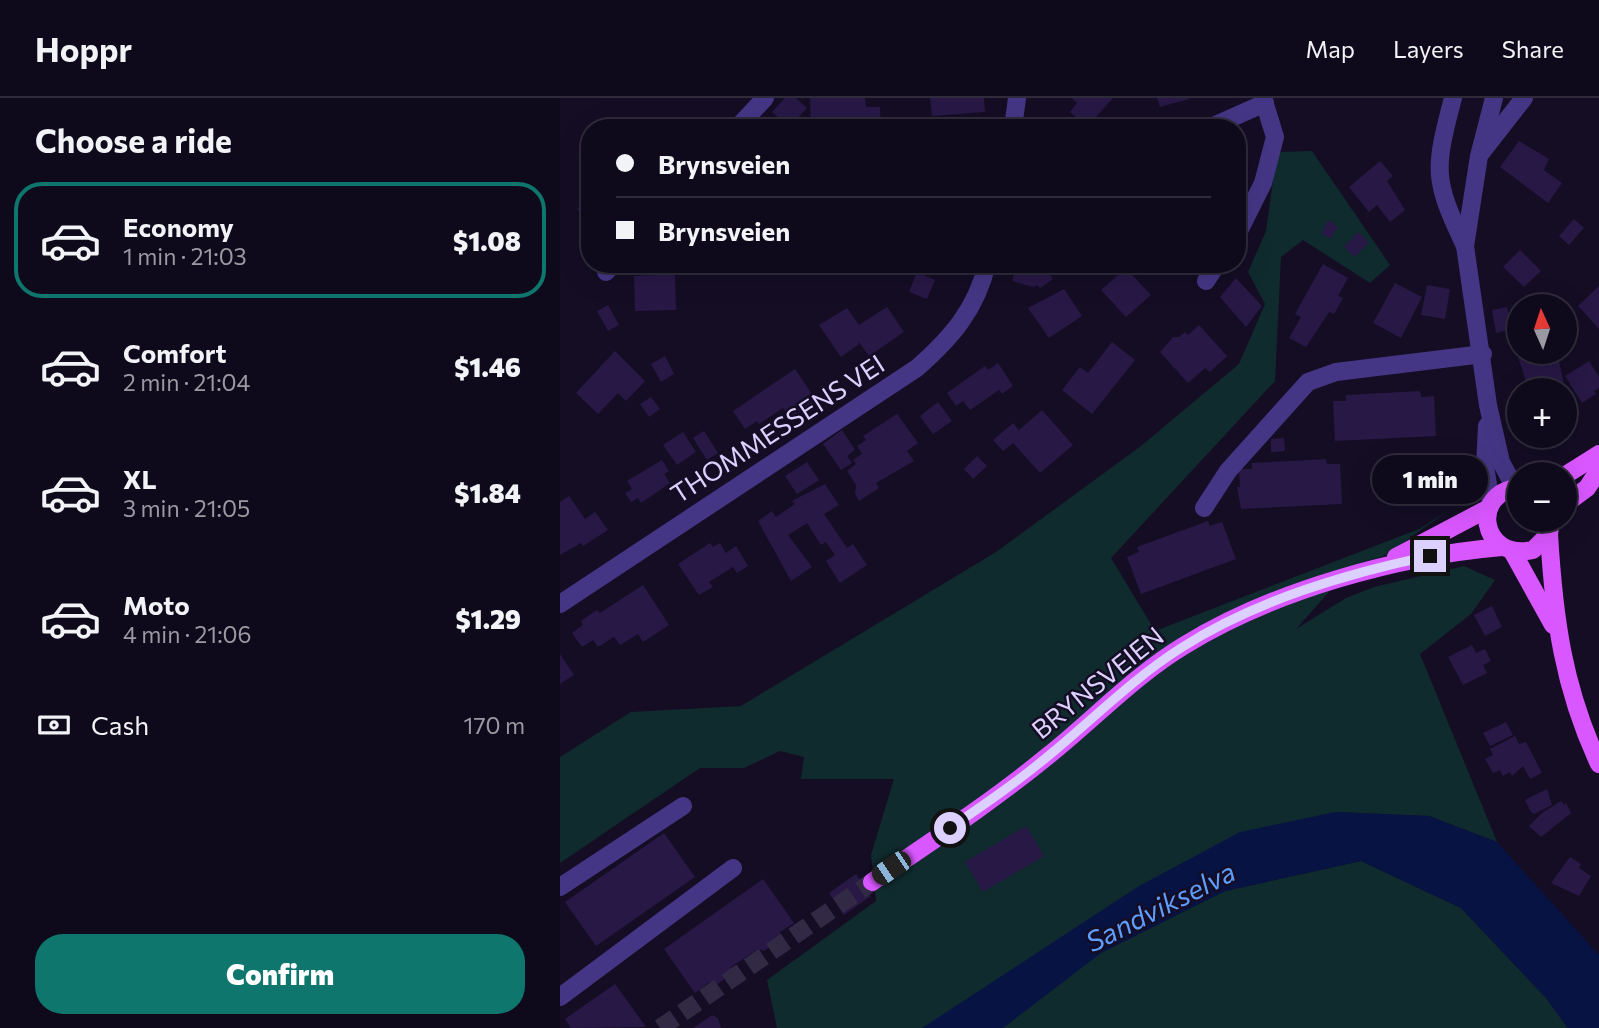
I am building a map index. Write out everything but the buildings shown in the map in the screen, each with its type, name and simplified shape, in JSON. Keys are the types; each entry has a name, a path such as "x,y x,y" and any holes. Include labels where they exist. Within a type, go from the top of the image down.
{"main road":[{"path":"1577,468 1599,454"},
{"path":"1577,495 1587,488 1599,470"},
{"name":"BRYNSVEIEN","path":"872,881 1021,778 1182,646 1254,611 1379,566 1490,506 1507,490"},
{"path":"1490,506 1489,532 1507,549 1555,628"},
{"name":"BRYNSVEIEN","path":"1379,566 1455,551 1533,550 1546,532"},
{"path":"1550,532 1555,628 1573,698 1599,764"}],"street":[{"path":"745,119 765,98"},
{"path":"1014,119 1017,98"},
{"path":"1453,98 1438,156 1439,182 1465,246 1483,354 1488,405 1501,462 1507,472"},
{"path":"1465,246 1479,156 1494,98"},
{"path":"1479,156 1524,98"},
{"path":"1227,119 1264,101 1275,137 1263,183 1246,217"},
{"name":"THOMMESSENS VEI","path":"560,604 917,368 947,341 970,311 984,273"},
{"path":"1206,281 1211,273"},
{"path":"1204,508 1228,471 1308,382 1336,372 1483,354"},
{"path":"1488,405 1485,467 1490,506"},
{"path":"560,887 683,806"},
{"path":"560,997 733,869"}],"green space":[{"path":"1312,151 1390,265 1370,283 1303,240 1281,257 1275,381 1111,558 1155,631 1419,529 1451,509 1384,556 1353,565 1296,629 1346,598 1374,587 1464,566 1495,580 1471,614 1420,654 1497,842 1429,816 1335,812 1107,950 1225,891 1361,861 1461,908 1546,998 1568,1028 777,1028 767,980 876,901 871,855 894,779 801,779 804,757 780,751 744,768 700,768 560,863 560,757 631,712 741,706 996,552 1141,446 1239,364 1265,304 1248,272 1266,231 1277,152"}],"water":[{"name":"Sandvikselva","path":"1335,812 1429,816 1497,842 1599,955 1599,1028 1568,1028 1546,998 1461,908 1361,861 1225,891 1101,953 1003,1028 922,1028 1139,886 1240,832"}],"tunnel":[{"path":"660,1028 872,882"}],"route":[{"path":"950,828 1021,778 1170,655 1212,629 1379,566 1430,556"}]}
